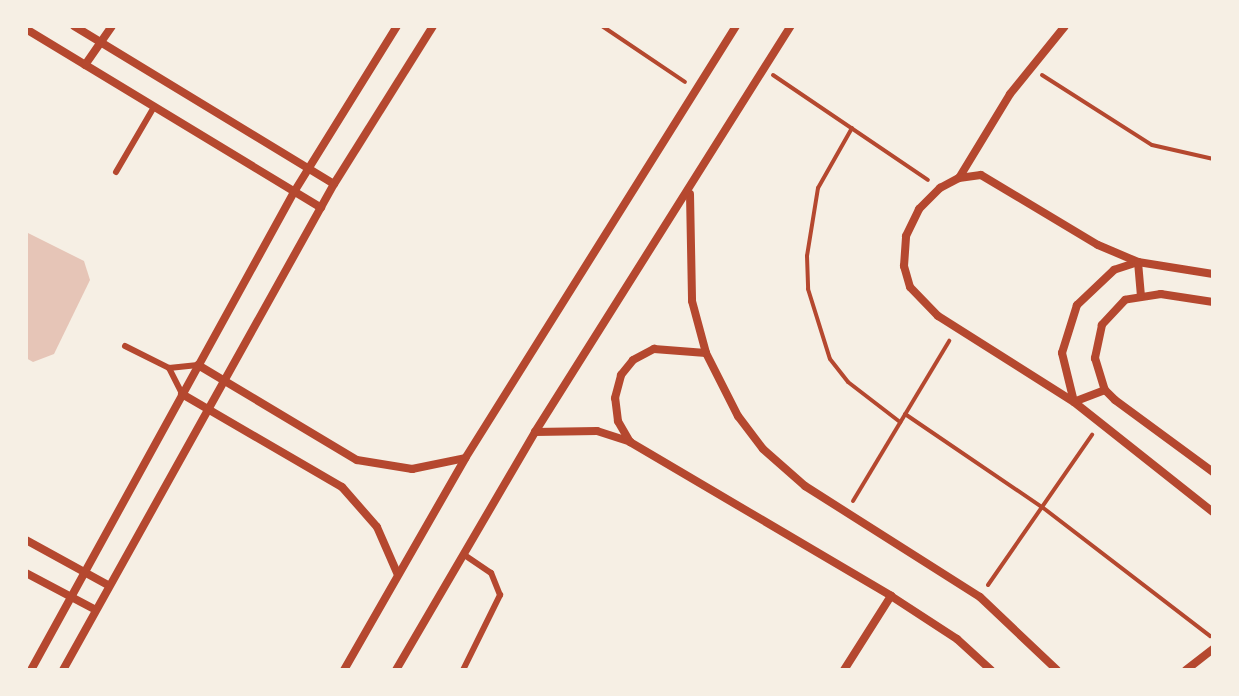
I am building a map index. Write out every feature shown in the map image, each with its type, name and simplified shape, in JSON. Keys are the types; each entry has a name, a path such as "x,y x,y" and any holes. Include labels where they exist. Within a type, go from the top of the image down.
{"street":[{"path":"74,26 334,184"},
{"path":"85,65 112,26"},
{"path":"31,670 294,192 397,26"},
{"path":"63,670 94,609 334,184 433,26"},
{"path":"344,670 466,457 736,26"},
{"path":"396,670 535,432 690,193 791,26"},
{"path":"959,178 1030,69 1065,26"},
{"path":"26,29 321,208"},
{"path":"1213,274 1138,262 1098,245 1007,186 981,175 959,178 940,188 919,209 906,236 904,266 921,302 1074,402 1213,512"},
{"path":"690,193 692,301 706,353 738,416 763,449 805,486 980,597 1057,670"},
{"path":"1138,262 1141,295"},
{"path":"1074,402 1064,378 1066,327 1093,285 1138,262"},
{"path":"1213,302 1141,295 1125,300 1102,325 1095,358 1105,390 1213,472"},
{"path":"630,442 618,421 615,398 621,375 633,360 654,349 706,353"},
{"path":"198,365 357,460 412,469 466,457"},
{"path":"1074,402 1105,390"},
{"path":"182,394 342,487 377,527 398,575"},
{"path":"535,432 597,431 630,442 891,596 957,639 991,670"},
{"path":"26,540 108,585"},
{"path":"26,573 94,609"},
{"path":"844,670 891,596"},
{"path":"1186,670 1213,649"}],"lane":[{"path":"116,172 154,107"},
{"path":"125,346 169,368 198,365"},
{"path":"169,368 182,394"},
{"path":"463,670 500,595 491,573 464,555"}],"path":[{"path":"602,26 697,90"},
{"path":"765,69 940,188"},
{"path":"1030,69 1152,145 1213,159"},
{"path":"852,128 818,188 807,256 808,289 830,359 848,382 900,422"},
{"path":"847,511 957,328"},
{"path":"905,414 1042,507 1213,638"},
{"path":"980,597 1100,423"}],"building":[{"path":"26,232 84,261 90,280 54,354 33,362 26,358"}]}
